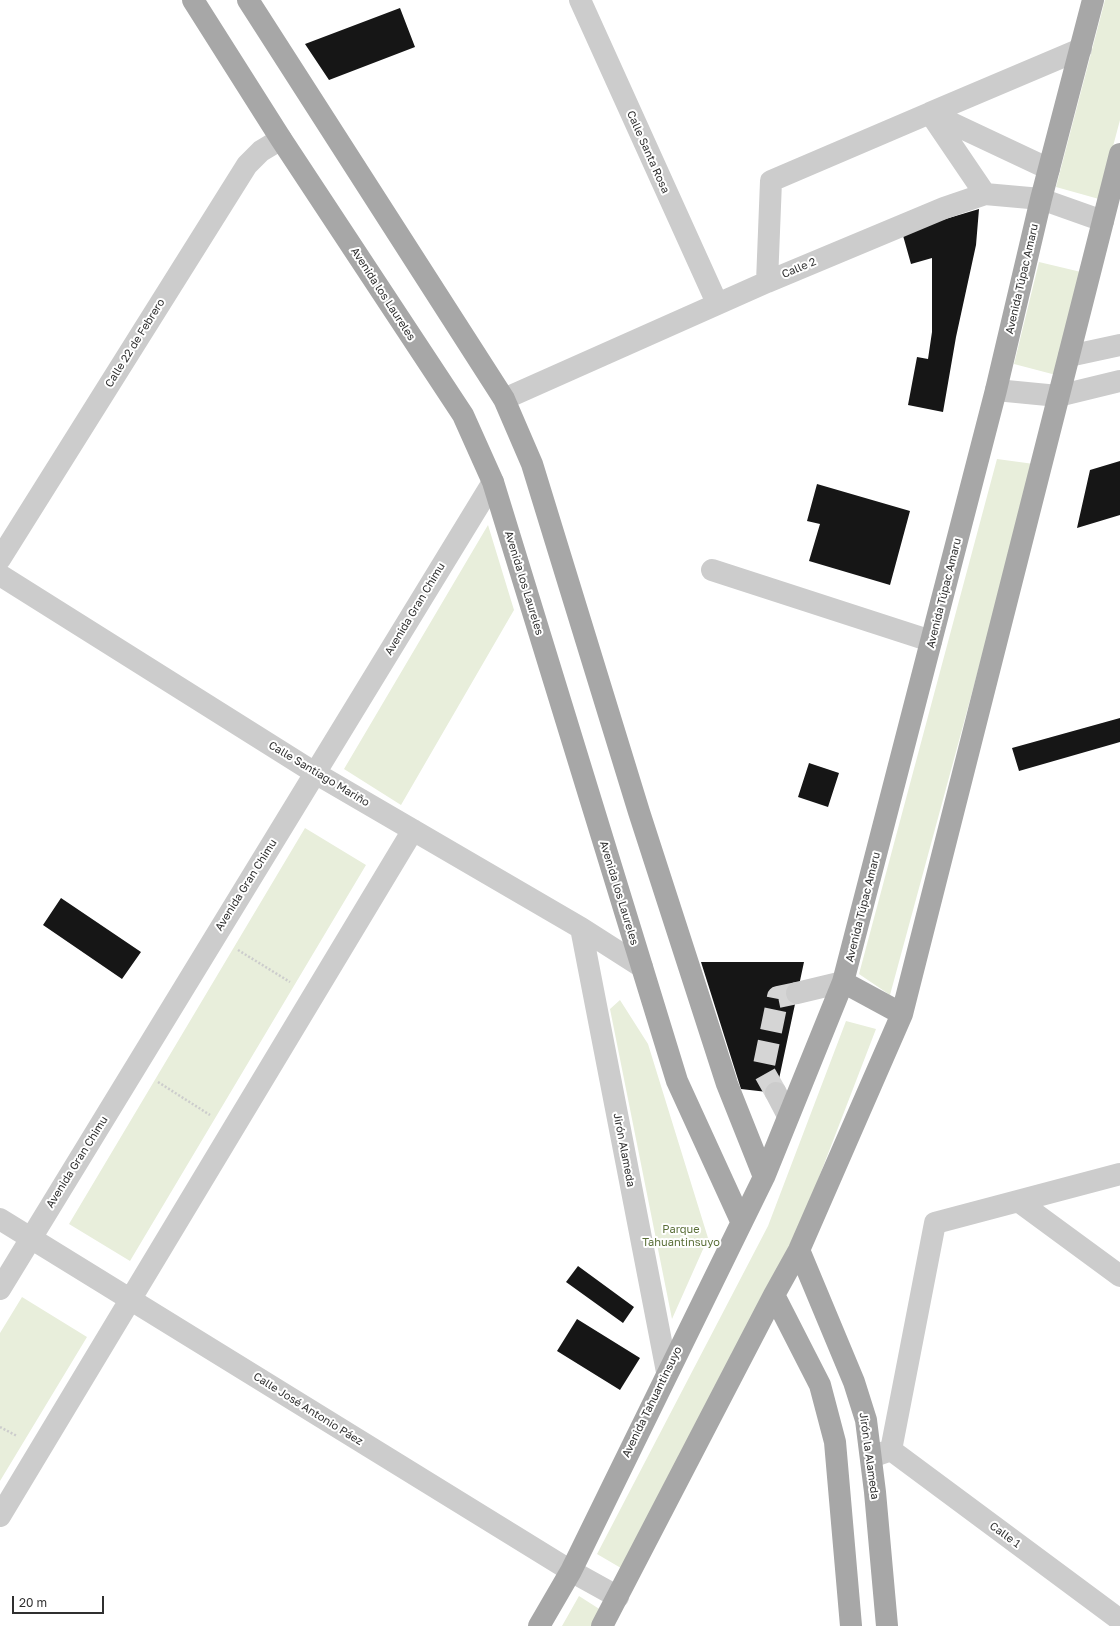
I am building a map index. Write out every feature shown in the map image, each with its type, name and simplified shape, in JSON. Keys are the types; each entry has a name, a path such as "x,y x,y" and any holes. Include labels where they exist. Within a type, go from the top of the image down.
{"main road":[{"name":"Avenida los Laureles","path":"193,0 463,416 493,482 677,1081 741,1221"},
{"path":"248,0 504,399 532,464 637,805 712,1040 727,1084 764,1177"},
{"name":"Avenida Túpac Amaru","path":"764,1177 843,982 996,390 1041,199 1094,0"},
{"path":"602,1626 618,1598 774,1295 799,1250 902,1014 1120,154"},
{"path":"843,982 902,1014"},
{"name":"Avenida Tahuantinsuyo","path":"539,1626 571,1570 741,1221 764,1177"},
{"name":"Jirón la Alameda","path":"799,1250 854,1382 866,1420 881,1454 887,1626"},
{"path":"774,1295 820,1385 835,1442 851,1626"}],"street":[{"name":"Calle Santa Rosa","path":"580,0 717,303"},
{"path":"767,282 771,181 1081,49"},
{"path":"930,113 1050,169"},
{"path":"930,113 984,194"},
{"name":"Calle 22 de Febrero","path":"0,558 247,165 261,151 282,139"},
{"name":"Calle 2","path":"504,399 717,303 944,208 984,194 1041,199 1103,221"},
{"path":"1069,356 1120,345"},
{"path":"996,390 1058,396 1120,382"},
{"name":"Avenida Gran Chimu","path":"0,1289 493,482"},
{"path":"712,570 931,641"},
{"name":"Calle Santiago Mariño","path":"0,575 315,773 581,928 642,967"},
{"path":"0,1516 129,1299 413,830"},
{"name":"Jirón Alameda","path":"581,928 667,1372"},
{"path":"797,993 843,982"},
{"path":"776,1093 788,1116"},
{"path":"881,1454 935,1223 1120,1174"},
{"path":"1018,1201 1120,1276"},
{"name":"Calle José Antonio Páez","path":"0,1219 618,1598"},
{"name":"Calle 1","path":"881,1454 1120,1620"}],"path":[{"path":"215,936 312,996"},
{"path":"135,1068 232,1129"}],"green space":[{"path":"1105,0 1120,0 1120,120 1099,199 1056,187"},
{"path":"1039,262 1081,272 1056,375 1014,364"},
{"path":"997,459 1034,464 890,995 859,974"},
{"path":"488,525 514,610 401,805 344,769"},
{"path":"305,828 366,865 130,1261 69,1224"},
{"name":"Parque Tahuantinsuyo","path":"620,1000 648,1044 708,1238 672,1319 610,1009"},
{"path":"846,1021 876,1029 796,1237 626,1571 597,1554 768,1226"},
{"path":"22,1297 87,1337 0,1481 0,1333"},
{"path":"579,1596 604,1612 597,1626 562,1626"}],"building":[{"path":"400,8 415,47 329,80 305,44"},
{"path":"979,209 976,245 956,337 943,412 908,405 917,357 928,359 932,332 932,258 911,264 902,232"},
{"path":"1120,461 1120,515 1077,528 1090,470"},
{"path":"817,484 910,511 890,585 809,561 820,524 807,521"},
{"path":"1120,718 1120,742 1019,771 1012,748"},
{"path":"809,763 839,773 828,807 798,797"},
{"path":"61,898 141,952 122,979 43,925"},
{"path":"701,962 804,962 776,1093 741,1089"},
{"path":"578,1266 634,1307 623,1323 566,1282"},
{"path":"577,1319 640,1358 620,1390 557,1351"}],"tunnel":[{"path":"776,1093 763,1070 778,997 797,993"}]}
